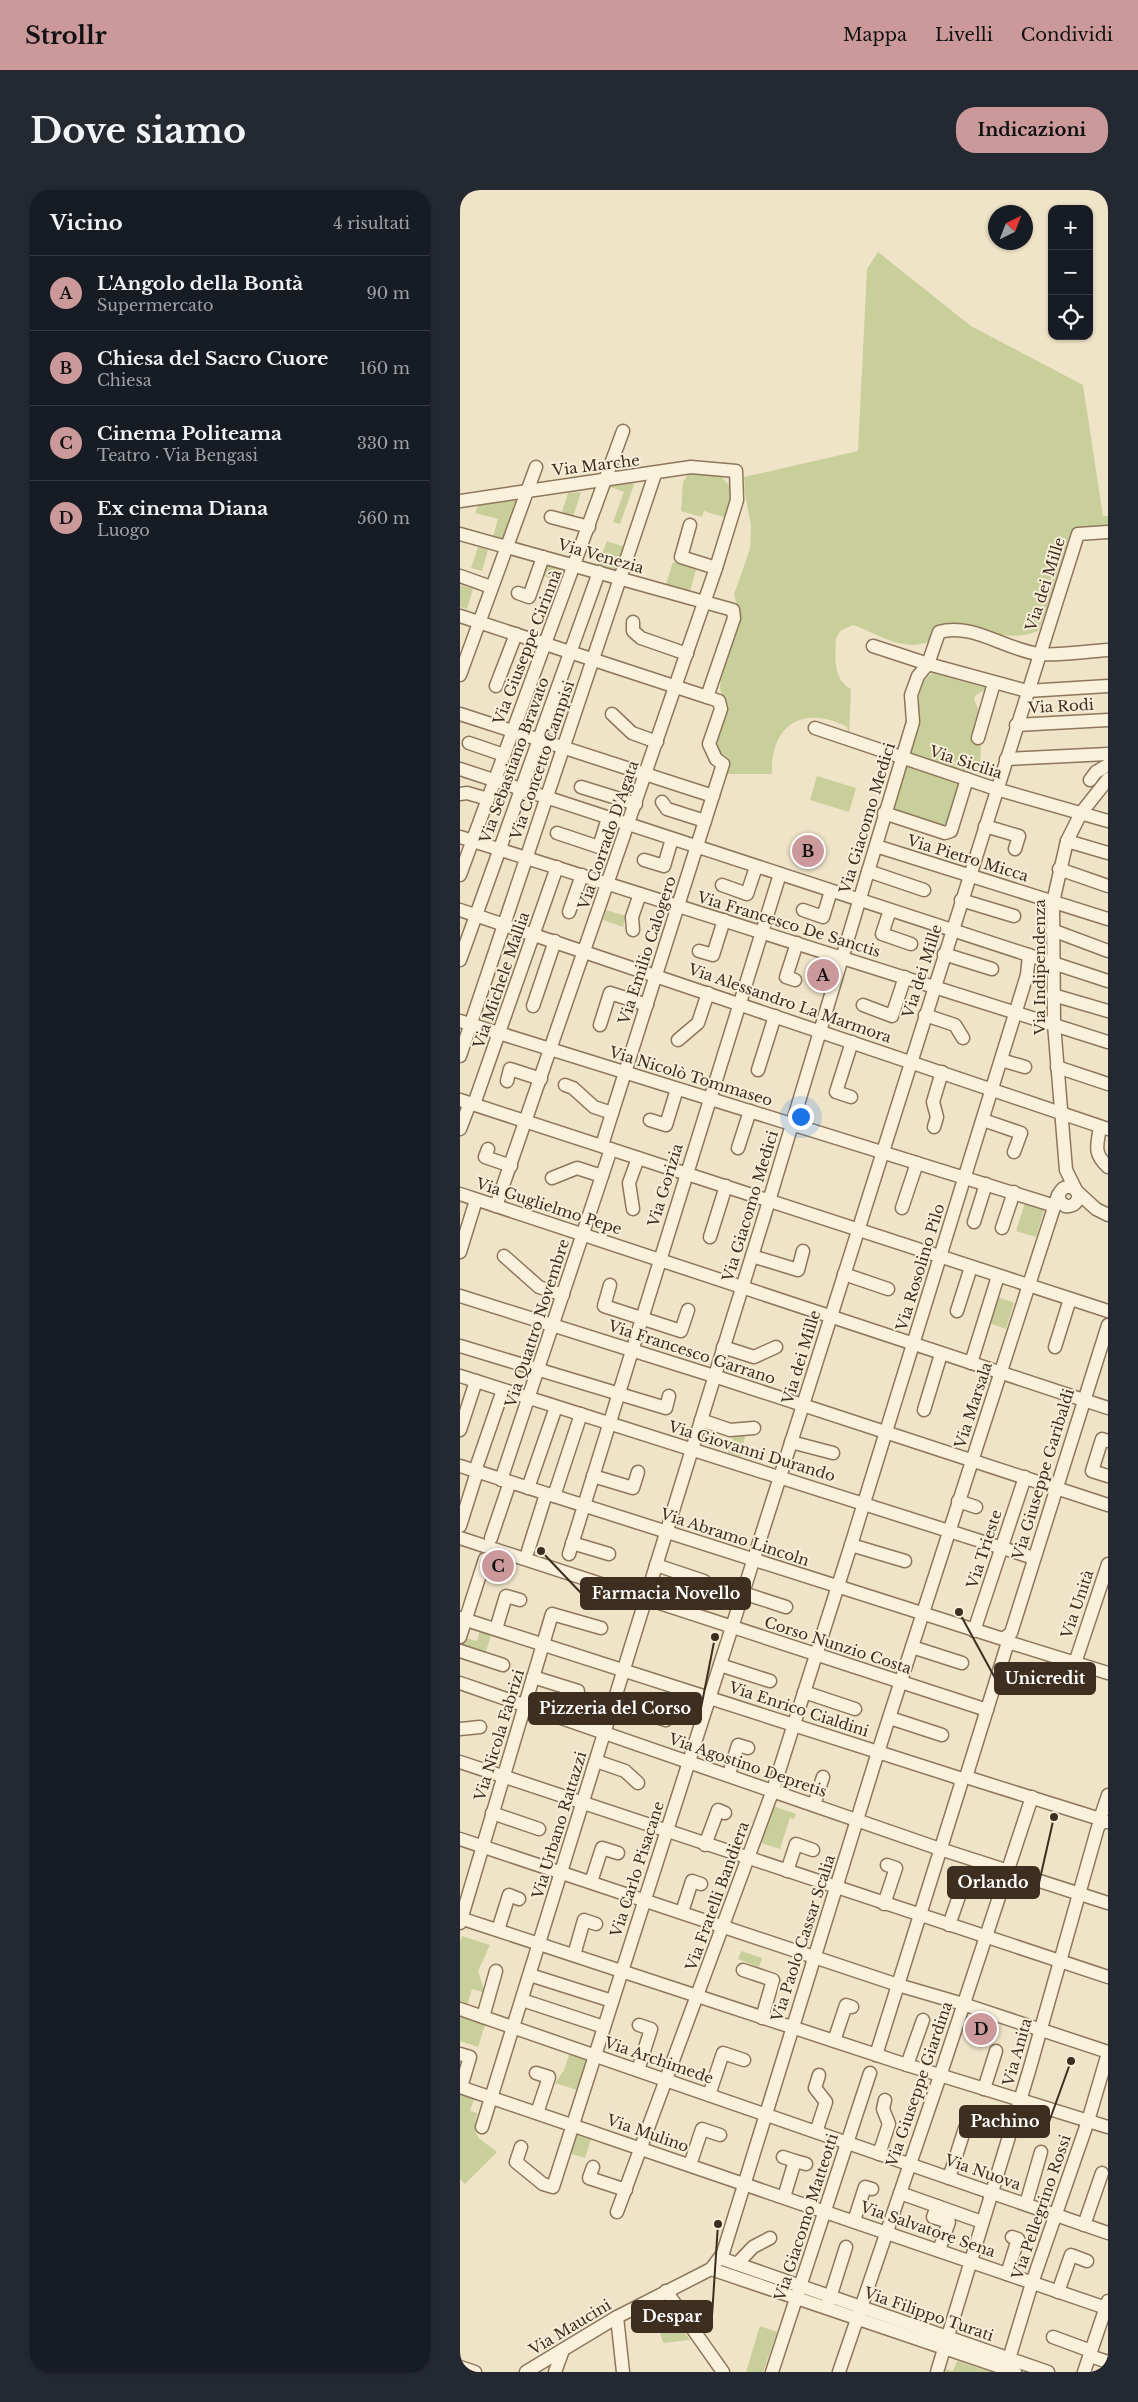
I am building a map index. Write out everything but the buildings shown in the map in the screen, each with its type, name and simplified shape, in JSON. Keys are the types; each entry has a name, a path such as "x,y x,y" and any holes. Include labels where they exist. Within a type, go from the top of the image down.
{"street":[{"name":"Via Giuseppe Cirinnà","path":"460,875 575,566 623,430"},
{"path":"460,675 536,467"},
{"name":"Via Marche","path":"460,501 655,474 691,467 736,472"},
{"name":"Via Corrado D'Agata","path":"496,1206 705,602 737,500 736,472"},
{"name":"Via Concetto Campisi","path":"460,1056 466,1023 505,925 655,474"},
{"path":"551,517 589,527"},
{"path":"690,525 681,557 716,568"},
{"name":"Via dei Mille","path":"754,1560 996,788 1078,534 1108,532"},
{"name":"Via Venezia","path":"460,534 733,610 734,618 713,699"},
{"path":"518,593 529,597 544,557"},
{"name":"Via Sebastiano Bravato","path":"460,960 599,572"},
{"path":"460,576 491,587"},
{"path":"460,616 713,699"},
{"path":"633,622 633,631 642,638 687,654"},
{"name":"Via Giacomo Medici","path":"666,1532 769,1201 876,846 884,813 913,722 912,695 918,676 928,664 939,632 949,629 968,632 1039,654"},
{"path":"496,686 516,634"},
{"path":"874,646 928,664 1027,690 1108,686"},
{"path":"1039,654 1108,650"},
{"path":"978,738 994,682"},
{"name":"Via Emilio Calogero","path":"607,1147 612,1113 723,764 712,753 709,744 721,709 713,699"},
{"path":"460,714 713,796"},
{"path":"612,714 632,733 657,742"},
{"name":"Via Rodi","path":"1016,725 1108,720"},
{"name":"Via Sicilia","path":"815,728 967,779 1108,821"},
{"path":"469,743 504,755"},
{"path":"1006,759 1108,754"},
{"path":"1090,780 1096,772 1108,764"},
{"path":"460,770 1108,981"},
{"path":"884,813 945,833 951,831 967,779"},
{"name":"Via Indipendenza","path":"1066,1170 1054,1024 1053,902 1067,842 1081,813 1108,779"},
{"path":"582,786 636,804"},
{"path":"460,794 467,792 488,799"},
{"path":"662,802 668,809 705,821"},
{"path":"557,833 599,847 608,818"},
{"path":"985,826 1019,836 1015,849"},
{"name":"Via Francesco De Sanctis","path":"460,837 1108,1042"},
{"path":"644,860 664,866 672,839"},
{"path":"1067,842 1108,853"},
{"name":"Via Pietro Micca","path":"876,846 1108,919"},
{"name":"Via Michele Mallia","path":"460,1129 468,1102 500,1033 557,867"},
{"path":"722,886 747,894 756,867"},
{"path":"1059,870 1108,886"},
{"path":"868,871 924,890"},
{"name":"Via Gorizia","path":"583,1506 610,1423 685,1173 780,874"},
{"path":"569,912 582,875"},
{"path":"803,910 823,917 831,891"},
{"path":"633,930 632,917 640,894"},
{"path":"961,900 1014,916"},
{"name":"Via Alessandro La Marmora","path":"460,910 1104,1128"},
{"path":"890,910 882,934 911,944"},
{"path":"699,951 713,955 724,920"},
{"path":"1052,930 1108,951"},
{"path":"532,1006 555,941"},
{"path":"795,980 786,977 797,943"},
{"path":"944,954 992,969"},
{"name":"Via Rosolino Pilo","path":"838,1587 1016,1012 1027,975 1029,955"},
{"path":"863,1006 892,1016 905,977"},
{"path":"600,1025 610,993 647,1005"},
{"path":"678,1040 698,1023 708,993"},
{"path":"1053,995 1108,1011"},
{"path":"925,1015 955,1025 962,1038"},
{"path":"758,1070 775,1016"},
{"name":"Via Nicolò Tommaseo","path":"466,1023 965,1178 1014,1192 1058,1197"},
{"path":"851,1097 836,1092 852,1042"},
{"path":"1001,1060 1025,1067"},
{"path":"1057,1067 1108,1084"},
{"path":"506,1081 510,1069 541,1079"},
{"path":"934,1127 937,1118 933,1102 942,1072"},
{"path":"565,1085 573,1088 594,1107 612,1113"},
{"path":"650,1120 666,1125 677,1089"},
{"path":"468,1102 1108,1311"},
{"path":"738,1148 750,1111"},
{"path":"983,1120 1021,1133 1014,1152"},
{"path":"1104,1128 1096,1147 1098,1158 1108,1167"},
{"name":"Via Quattro Novembre","path":"491,1538 505,1481 530,1398 602,1176 607,1147"},
{"path":"485,1157 511,1166"},
{"path":"633,1209 629,1184 638,1158"},
{"path":"902,1208 917,1163"},
{"path":"552,1178 577,1168 602,1176"},
{"path":"1066,1170 1077,1191 1077,1202 1071,1206"},
{"name":"Via Marsala","path":"922,1614 1066,1170"},
{"path":"974,1222 986,1184"},
{"path":"710,1237 726,1186"},
{"path":"1068,1186 1077,1191 1096,1209 1107,1215 1061,1204 1058,1197 1068,1186"},
{"path":"1002,1228 1014,1192"},
{"name":"Via Guglielmo Pepe","path":"460,1194 1108,1408"},
{"path":"460,1252 476,1200"},
{"path":"752,1256 798,1270 804,1252"},
{"path":"504,1256 539,1287 564,1295"},
{"path":"957,1311 972,1267"},
{"path":"844,1274 888,1290"},
{"path":"970,1363 998,1276"},
{"path":"610,1285 604,1306 640,1318 681,1331 688,1310"},
{"name":"Via Francesco Garrano","path":"460,1296 714,1376 1108,1505"},
{"path":"1055,1347 1070,1299"},
{"name":"Via Giuseppe Garibaldi","path":"961,1779 1108,1325"},
{"path":"460,1346 666,1408 670,1396"},
{"path":"724,1347 754,1358 776,1347"},
{"path":"924,1410 941,1354"},
{"name":"Via Giovanni Durando","path":"460,1376 1034,1558"},
{"path":"460,1430 476,1381"},
{"path":"460,1526 462,1509 503,1390"},
{"path":"528,1488 556,1407"},
{"path":"528,1551 581,1414"},
{"path":"701,1420 730,1430 754,1428"},
{"path":"1108,1441 1102,1439 1092,1471 1108,1476"},
{"path":"791,1442 833,1453"},
{"name":"Via Abramo Lincoln","path":"460,1466 974,1631 1006,1638 1076,1659 1108,1673"},
{"path":"593,1476 633,1488 638,1472"},
{"name":"Via Trieste","path":"974,1631 1025,1477"},
{"path":"958,1501 976,1507"},
{"path":"583,1506 571,1548 609,1554"},
{"name":"Via Urbano Rattazzi","path":"482,2127 666,1532"},
{"name":"Corso Nunzio Costa","path":"460,1538 983,1708"},
{"path":"852,1545 905,1561"},
{"path":"460,1637 463,1619 485,1559"},
{"name":"Via Carlo Pisacane","path":"520,2147 516,2162 543,2184 553,2187 754,1560"},
{"name":"Via Unità","path":"1076,1659 1108,1564"},
{"path":"656,1566 704,1581"},
{"name":"Via Fratelli Bandiera","path":"617,2212 749,1859 838,1587"},
{"path":"743,1593 786,1607"},
{"path":"496,1629 506,1596 520,1600"},
{"name":"Via Nicola Fabrizi","path":"460,1920 552,1614 602,1628"},
{"name":"Via Paolo Cassar Scalia","path":"711,2269 720,2258 922,1614"},
{"name":"Via Enrico Cialdini","path":"463,1619 710,1697 1031,1802 1103,1822"},
{"path":"912,1648 962,1663"},
{"path":"460,1651 503,1665"},
{"path":"720,1665 770,1681"},
{"path":"533,1677 578,1691"},
{"name":"Via Agostino Depretis","path":"460,1684 729,1774 940,1849 1108,1903"},
{"path":"804,1692 856,1708"},
{"path":"614,1703 666,1720"},
{"path":"890,1718 942,1735"},
{"path":"460,1729 480,1727"},
{"path":"729,1774 738,1745 748,1748"},
{"path":"596,1761 625,1771 638,1783"},
{"path":"460,1762 705,1845 1108,1977"},
{"path":"814,1805 823,1776"},
{"path":"876,2055 961,1779"},
{"name":"Via Anita","path":"937,2372 1103,1822 1108,1795"},
{"name":"Via Giuseppe Giardina","path":"839,2372 1031,1802"},
{"path":"705,1845 718,1810 725,1813"},
{"path":"492,1813 539,1829"},
{"path":"460,1839 1108,2053"},
{"path":"787,1871 796,1844 813,1850"},
{"path":"591,1882 602,1848 618,1853"},
{"path":"884,1904 896,1868 887,1865"},
{"path":"949,1925 965,1879"},
{"path":"682,1912 692,1881 701,1884"},
{"path":"498,1930 509,1895 519,1899"},
{"path":"460,1920 498,1930 940,2076 1108,2127"},
{"path":"574,1955 584,1920 596,1924"},
{"path":"743,1970 773,1980 762,2018"},
{"path":"483,2017 496,1971"},
{"path":"530,1975 612,2001"},
{"path":"522,2000 604,2027"},
{"path":"834,2041 846,2005 852,2007"},
{"name":"Via Archimede","path":"460,2009 848,2143"},
{"path":"907,2065 923,2020"},
{"path":"638,2070 651,2029 639,2025"},
{"path":"984,2089 996,2051"},
{"path":"709,2095 723,2053 744,2060"},
{"name":"Via Pellegrino Rossi","path":"1009,2368 1032,2283 1088,2121 1108,2053"},
{"path":"460,2054 470,2057 461,2087"},
{"path":"536,2073 549,2077 537,2113"},
{"name":"Via Giacomo Matteotti","path":"772,2372 870,2073"},
{"path":"816,2132 826,2102 815,2088 819,2076"},
{"name":"Via Mulino","path":"461,2087 825,2211"},
{"path":"880,2154 889,2124 883,2109 885,2100"},
{"path":"949,2178 965,2128"},
{"path":"690,2165 702,2129 720,2135"},
{"name":"Via Nuova","path":"848,2143 1108,2233"},
{"path":"1026,2204 1041,2152"},
{"path":"784,2197 795,2161"},
{"path":"593,2167 589,2178 626,2190"},
{"path":"1084,2225 1102,2173"},
{"path":"854,2221 866,2186 872,2189"},
{"path":"900,2193 982,2222"},
{"path":"937,2206 933,2217 949,2222 938,2250"},
{"name":"Via Salvatore Sena","path":"825,2211 1058,2292 1106,2313"},
{"path":"1007,2274 1018,2239 1012,2237"},
{"path":"737,2264 753,2247 770,2238"},
{"path":"828,2302 846,2248"},
{"path":"1058,2292 1071,2255 1087,2261"},
{"path":"720,2258 798,2292"},
{"path":"711,2269 798,2292"},
{"name":"Via Maucini","path":"526,2372 617,2317 711,2269"},
{"path":"666,2291 723,2372"},
{"name":"Via Filippo Turati","path":"798,2292 946,2343 1009,2368 1048,2372"},
{"path":"1084,2372 1106,2313"},
{"path":"617,2317 623,2372"},
{"path":"1053,2337 1108,2362"},
{"path":"556,2372 563,2350"},
{"path":"460,2367 475,2372"}],"green space":[{"path":"878,252 971,326 1083,385 1103,516 1108,516 1108,525 1075,527 1039,630 1030,634 1020,636 1000,635 960,625 929,642 907,645 888,640 853,625 840,631 836,638 836,667 841,680 851,689 849,736 847,727 831,720 803,719 792,724 783,732 773,757 772,774 725,774 713,736 722,698 720,688 722,669 731,647 733,635 737,606 734,594 750,549 751,526 744,477 858,451 867,269"},
{"path":"701,472 720,475 734,491 727,518 704,511 702,517 681,511 683,482 689,473"},
{"path":"635,482 620,524 613,522 624,492 610,487 612,483"},
{"path":"581,492 573,517 561,515 568,493"},
{"path":"519,500 504,540 493,536 498,519 475,513 478,505"},
{"path":"607,541 625,547 617,570 598,565"},
{"path":"478,547 488,550 482,571 471,568"},
{"path":"673,562 696,570 690,591 666,584"},
{"path":"546,564 566,569 561,582 541,575"},
{"path":"460,585 473,589 467,609 460,607"},
{"path":"932,673 988,688 976,695 974,699 980,713 976,744 981,744 980,768 969,767 963,774 912,756 911,750 919,725 919,694 923,682"},
{"path":"909,765 963,784 946,828 891,810 905,766"},
{"path":"817,776 856,788 849,812 810,800"},
{"path":"606,910 626,916 623,927 603,920"},
{"path":"1025,1203 1043,1208 1044,1210 1036,1237 1016,1231"},
{"path":"995,1296 1014,1303 1006,1329 986,1322"},
{"path":"734,1434 745,1437 740,1457 728,1453"},
{"path":"480,1631 491,1635 485,1655 462,1648 465,1638 477,1641"},
{"path":"773,1806 796,1814 794,1819 790,1818 780,1849 761,1843"},
{"path":"462,1936 490,1945 478,1971 485,1993 472,1989 467,2006 460,2003 460,1942"},
{"path":"741,1951 762,1958 759,1967 738,1959"},
{"path":"460,2017 485,2025 478,2047 460,2041"},
{"path":"570,2052 588,2059 577,2090 555,2083 564,2070"},
{"path":"460,2095 474,2099 470,2111 477,2113 476,2133 481,2140 497,2152 465,2184 460,2179"},
{"path":"575,2134 591,2140 585,2158 569,2153"},
{"path":"662,2301 690,2340 663,2343 659,2329 650,2332 641,2311"},
{"path":"760,2326 777,2332 763,2372 746,2372"},
{"path":"957,2361 991,2372 945,2372 946,2369 953,2371"}],"place":[{"name":"Chiesa del Sacro Cuore","path":"808,851"},
{"name":"L'Angolo della Bontà","path":"823,975"},
{"name":"Farmacia Novello","path":"541,1551"},
{"name":"Cinema Politeama","path":"498,1566"},
{"name":"Unicredit","path":"959,1612"},
{"name":"Pizzeria del Corso","path":"715,1637"},
{"name":"Orlando","path":"1054,1817"},
{"name":"Ex cinema Diana","path":"981,2029"},
{"name":"Pachino","path":"1071,2061"},
{"name":"Despar","path":"718,2224"}]}
